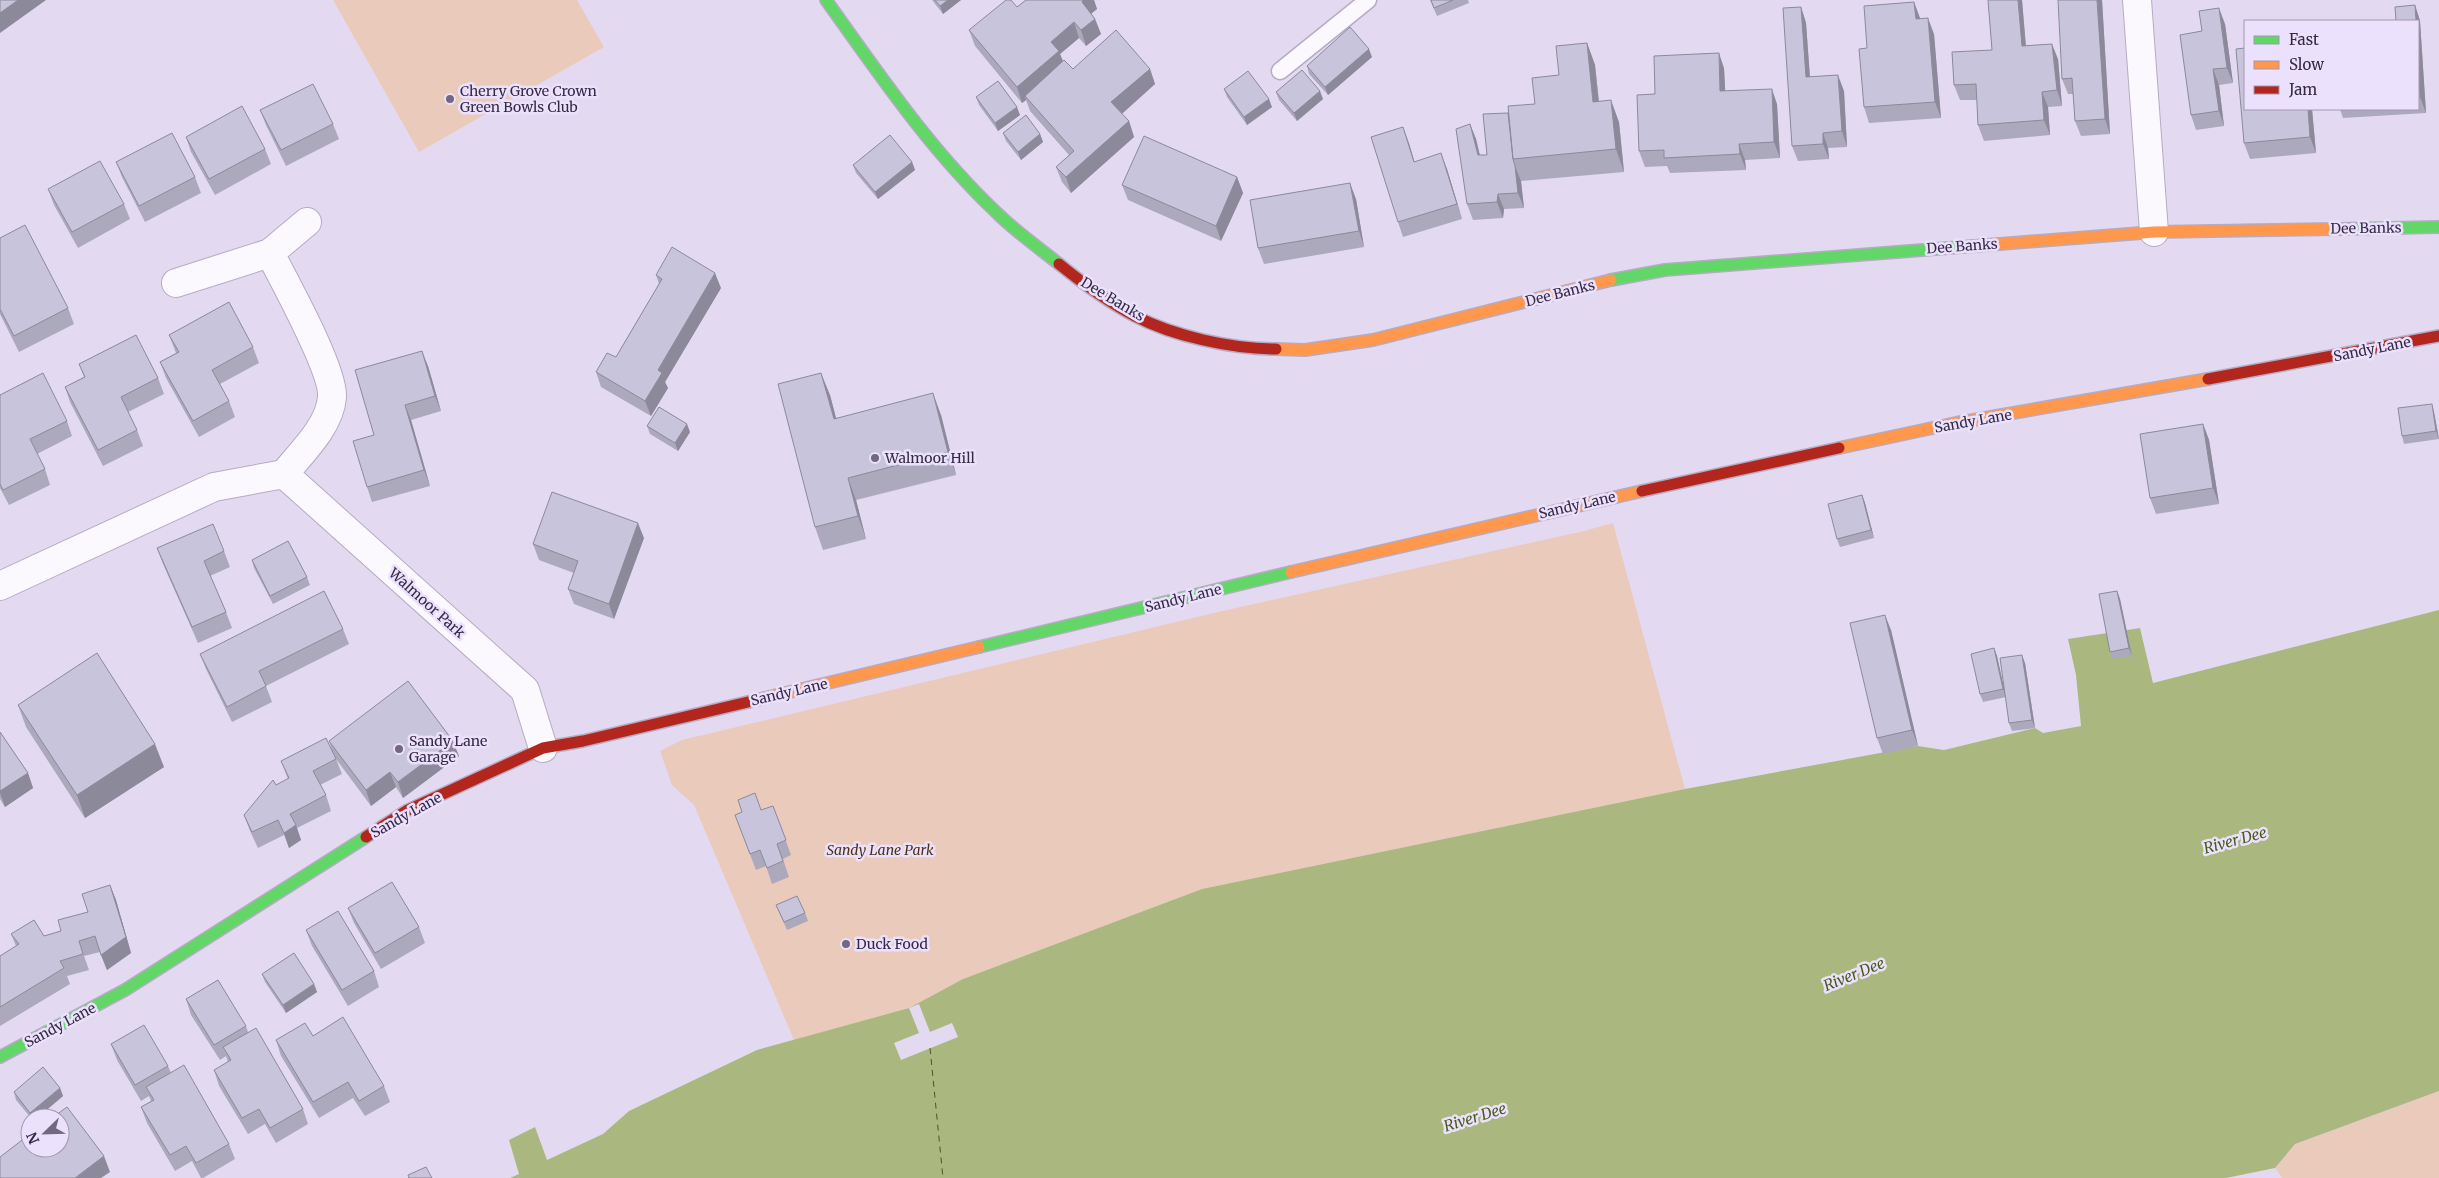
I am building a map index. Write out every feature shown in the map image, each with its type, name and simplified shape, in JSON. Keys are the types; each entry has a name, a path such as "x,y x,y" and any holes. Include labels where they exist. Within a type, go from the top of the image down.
{"main road":[{"name":"Dee Banks","path":"826,0 899,102 942,155 996,214 1065,269 1135,316 1188,336 1247,349 1305,350 1374,340 1620,278 1665,270 2154,232 2439,227"},
{"name":"Sandy Lane","path":"0,1058 125,990 408,810 544,748 583,741 1410,543 1708,476 1956,423 2139,392 2439,336"}],"street":[{"path":"2137,0 2154,232"},
{"path":"176,283 270,253 307,222"},
{"path":"0,586 214,487 284,474 321,429 332,397 326,367 270,253"},
{"name":"Walmoor Park","path":"284,474 525,690 544,748"}],"lane":[{"path":"1280,71 1368,0"}],"green space":[{"name":"Cherry Grove Crown Green Bowls Club","path":"333,0 577,0 604,47 419,152"},
{"name":"Sandy Lane Park","path":"1613,523 1685,789 1202,889 963,979 909,1008 794,1040 694,805 672,785 660,751 682,740 1218,612"},
{"path":"2439,1091 2439,1178 2282,1178 2275,1168 2295,1144"}],"water":[{"name":"River Dee","path":"2439,610 2439,1091 2295,1144 2275,1168 2226,1178 510,1178 519,1174 509,1140 535,1127 547,1160 603,1134 629,1111 757,1050 909,1008 963,979 1202,889 1685,789 1918,746 1944,750 2035,728 2043,733 2081,726 2076,675 2068,639 2140,628 2153,683"}],"pier":[{"path":"919,1004 930,1032 952,1023 958,1037 901,1060 894,1043 919,1033 909,1008"}],"building":[{"path":"0,0 18,0 0,13"},
{"path":"935,0 948,0 940,6"},
{"path":"1006,0 1011,0 1017,7 1026,0 1083,0 1082,2 1095,19 1081,30 1074,22 1051,42 1059,51 1017,87 969,30"},
{"path":"1431,0 1453,0 1434,8"},
{"path":"1988,0 2018,0 2022,46 2052,44 2057,90 2042,92 2044,120 1978,125 1976,84 1954,85 1952,52 1992,50"},
{"path":"2058,0 2097,0 2105,119 2075,121 2072,78 2062,79"},
{"path":"1914,2 1916,19 1928,18 1935,102 1864,107 1859,49 1867,48 1864,6"},
{"path":"2415,5 2416,20 2396,20 2395,7"},
{"path":"1801,7 1806,77 1838,75 1842,131 1823,133 1823,144 1792,146 1783,8"},
{"path":"2219,8 2227,68 2213,69 2219,111 2191,115 2180,35 2202,31 2199,11"},
{"path":"1350,27 1369,49 1325,87 1307,66"},
{"path":"1116,30 1150,69 1111,102 1129,121 1066,177 1056,167 1074,151 1025,96 1064,60 1073,69"},
{"path":"1587,43 1593,102 1611,100 1616,149 1513,159 1508,106 1535,104 1532,78 1559,75 1556,46"},
{"path":"2244,48 2244,110 2308,110 2310,137 2244,143 2236,49"},
{"path":"1719,53 1720,91 1772,89 1774,142 1739,144 1740,154 1664,158 1664,150 1639,151 1637,95 1655,94 1654,56"},
{"path":"1302,70 1320,91 1294,113 1276,92"},
{"path":"1248,71 1269,99 1244,117 1224,89"},
{"path":"998,81 1017,107 995,123 976,97"},
{"path":"313,84 333,124 281,150 260,110"},
{"path":"242,106 265,149 209,179 186,137"},
{"path":"1508,113 1518,193 1498,194 1497,202 1467,204 1456,129 1470,124 1478,155 1487,155 1483,114"},
{"path":"1026,115 1040,134 1018,152 1003,133"},
{"path":"1403,127 1414,162 1441,153 1457,204 1398,222 1371,137"},
{"path":"172,133 195,177 139,206 116,162"},
{"path":"890,135 912,162 875,192 853,165"},
{"path":"1144,136 1237,177 1216,226 1122,185"},
{"path":"100,161 124,204 72,232 48,189"},
{"path":"1350,183 1359,231 1258,248 1250,200"},
{"path":"25,225 68,308 14,336 0,309 0,238"},
{"path":"672,247 715,273 658,370 662,373 645,401 596,372 607,353 616,357 662,279 656,275"},
{"path":"229,302 253,347 212,370 229,401 193,421 160,362 179,352 169,335"},
{"path":"136,335 158,378 121,397 137,430 98,450 65,387 85,377 79,364"},
{"path":"422,351 435,396 405,405 424,470 367,487 353,441 374,435 355,370"},
{"path":"43,373 67,421 30,439 45,469 3,490 0,484 0,395"},
{"name":"Walmoor Hill","path":"821,373 834,419 933,393 948,452 848,478 858,516 815,527 778,384"},
{"path":"2432,404 2436,431 2402,436 2398,408"},
{"path":"659,407 687,424 675,443 647,426"},
{"path":"2203,424 2213,488 2150,498 2140,434"},
{"path":"552,492 638,523 609,604 568,589 578,561 533,544"},
{"path":"1862,495 1871,530 1837,539 1828,504"},
{"path":"213,524 224,551 204,561 226,612 192,627 157,548"},
{"path":"288,541 307,577 270,596 252,560"},
{"path":"324,591 343,629 259,671 266,686 227,707 200,654"},
{"path":"2117,591 2129,648 2110,652 2099,594"},
{"path":"1885,615 1912,730 1877,738 1850,623"},
{"path":"1994,648 2003,689 1980,694 1971,654"},
{"path":"97,653 155,744 77,795 18,705"},
{"path":"2022,655 2032,720 2009,723 2000,658"},
{"name":"Sandy Lane Garage","path":"408,681 453,741 398,782 390,772 366,790 329,741"},
{"path":"0,732 28,773 0,791"},
{"path":"326,738 336,759 313,771 326,795 290,814 296,825 284,833 278,820 252,832 244,815 273,780 276,785 289,778 281,761"},
{"path":"755,793 761,810 773,806 786,840 777,844 783,861 767,868 760,850 750,854 735,815 742,812 738,800"},
{"path":"392,882 419,927 375,953 348,908"},
{"path":"110,885 126,937 101,955 95,936 79,941 83,954 60,961 64,968 0,1007 0,956 19,944 11,934 34,920 44,936 61,931 58,920 88,912 82,894"},
{"path":"797,896 805,913 784,922 776,905"},
{"path":"338,911 374,971 342,990 306,930"},
{"path":"294,953 314,984 283,1005 262,974"},
{"path":"218,980 246,1026 214,1045 186,999"},
{"path":"343,1017 384,1086 359,1101 348,1082 313,1102 276,1040 305,1023 313,1036"},
{"path":"144,1025 168,1066 135,1085 111,1044"},
{"path":"256,1028 303,1109 270,1128 259,1109 242,1118 214,1070 231,1060 223,1047"},
{"path":"184,1065 229,1144 196,1163 186,1146 170,1155 141,1107 154,1100 146,1087"},
{"path":"43,1067 60,1088 36,1108 26,1108 14,1092"},
{"path":"70,1111 104,1156 75,1178 0,1178 0,1157 20,1142 20,1158 70,1158"},
{"path":"426,1167 432,1178 409,1178 408,1175"}],"ferry route":[{"path":"930,1048 943,1178"}],"traffic: fast":[{"path":"826,0 906,111 949,164 1004,220 1059,264"},
{"path":"2339,229 2439,227"},
{"path":"1611,280 1665,270 1987,245"},
{"path":"979,647 1291,572"},
{"path":"0,1057 125,990 366,837"}],"traffic: slow":[{"path":"1987,245 2154,232 2339,229"},
{"path":"1276,349 1305,350 1373,340 1611,280"},
{"path":"1839,448 1956,423 2208,379"},
{"path":"1291,572 1642,491"},
{"path":"748,702 979,647"}],"traffic: jam":[{"path":"1059,264 1125,311 1167,330 1222,344 1276,349"},
{"path":"2208,379 2439,336"},
{"path":"1642,491 1839,448"},
{"path":"366,837 408,810 543,748 583,741 748,702"}],"place":[{"name":"Cherry Grove Crown Green Bowls Club","path":"450,99"},
{"name":"Walmoor Hill","path":"875,458"},
{"name":"Sandy Lane Garage","path":"399,749"},
{"name":"Duck Food","path":"846,944"}]}
